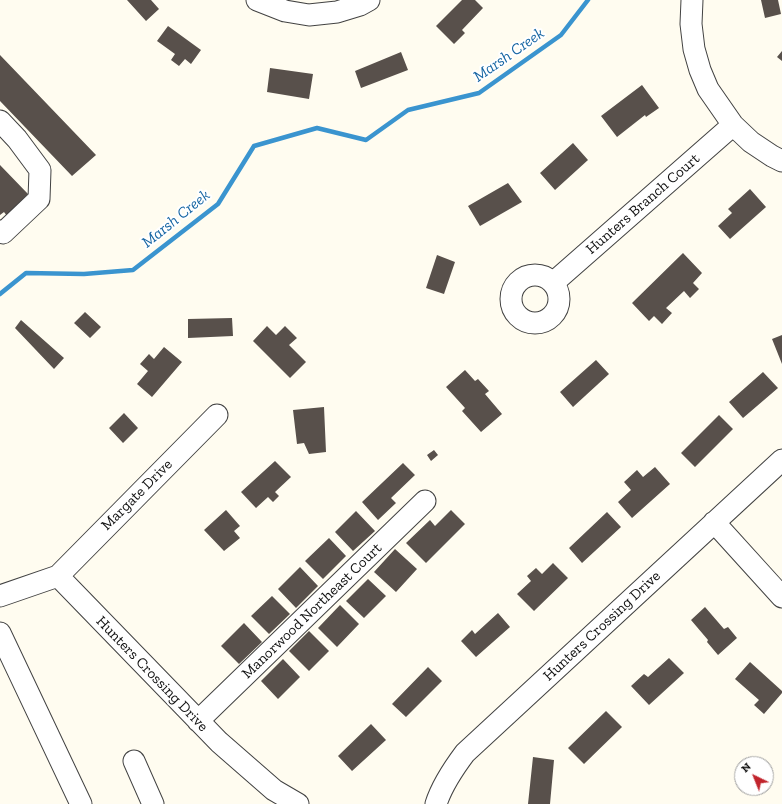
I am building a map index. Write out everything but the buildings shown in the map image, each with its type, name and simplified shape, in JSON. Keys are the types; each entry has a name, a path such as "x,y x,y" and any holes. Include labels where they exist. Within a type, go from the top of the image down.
{"street":[{"path":"257,0 285,11 309,15 337,12 360,5 370,0"},
{"path":"692,0 694,50 708,89 733,125 751,142 782,161"},
{"path":"0,121 17,139 40,170 39,199 1,233"},
{"name":"Hunters Branch Court","path":"553,283 733,125"},
{"name":"Margate Drive","path":"58,576 217,415"},
{"name":"Hunters Crossing Drive","path":"436,804 438,795 450,772 465,753 782,460"},
{"name":"Manorwood Northeast Court","path":"198,721 425,501"},
{"path":"714,522 782,597"},
{"path":"0,596 58,576"},
{"name":"Hunters Crossing Drive","path":"58,576 219,742 274,790 298,804"},
{"path":"0,633 81,804"},
{"path":"134,761 153,804"}],"waterway":[{"name":"Marsh Creek","path":"0,294 26,273 84,274 133,270 218,204 254,146 317,128 366,140 408,110 479,93 561,35 588,0"}]}
